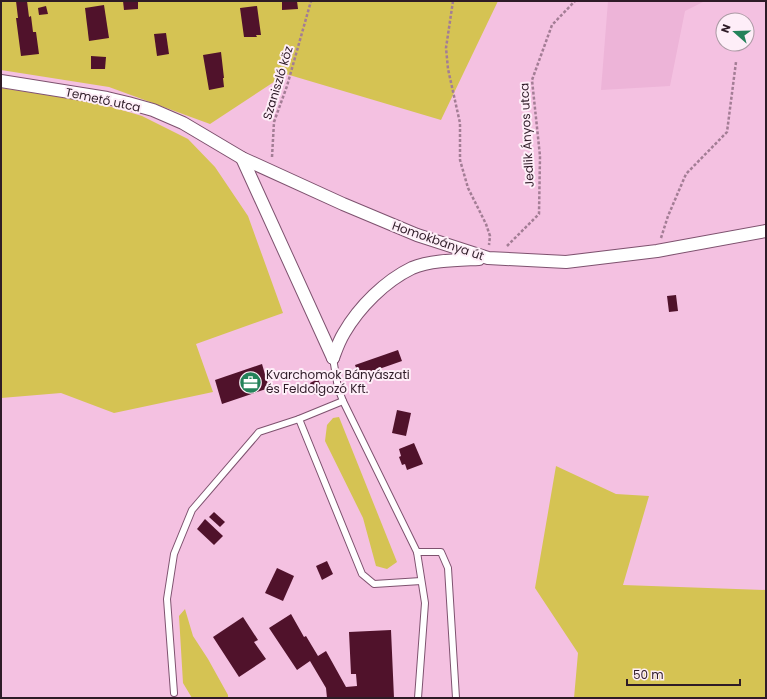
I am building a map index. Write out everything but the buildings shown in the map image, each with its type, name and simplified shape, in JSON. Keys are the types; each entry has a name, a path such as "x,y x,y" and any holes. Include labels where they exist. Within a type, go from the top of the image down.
{"street":[{"name":"Temető utca","path":"1,81 107,98 153,110 183,123 242,158"},
{"name":"Homokbánya út","path":"242,158 417,236 488,258 566,262 657,251 766,231"},
{"path":"242,158 333,358"},
{"path":"333,358 344,333 358,312 374,295 393,280 413,268 436,263 488,258"}],"lane":[{"path":"333,358 338,388 343,401 417,552 425,604 418,698"},
{"path":"174,694 167,599 174,554 192,510 259,432 299,419 343,401"},
{"path":"299,419 362,574 374,584 422,581"},
{"path":"417,552 441,552 448,568 456,698"}],"path":[{"name":"Szaniszló köz","path":"271,172 274,122 287,86 311,1"},
{"path":"453,1 446,48 448,69 460,123 460,160 468,188 486,224 490,236 488,258"},
{"name":"Jedlik Ányos utca","path":"488,258 508,245 539,214 540,156 532,80 552,25 575,1"},
{"path":"657,251 668,216 686,174 727,132 736,62"}],"shaded area":[{"path":"1,1 498,1 441,120 286,74 210,124 109,87 1,70"},
{"path":"608,1 705,1 685,11 670,86 601,90"},
{"path":"1,88 98,103 142,116 188,139 215,167 248,216 283,313 196,344 213,392 114,413 61,393 1,398"},
{"path":"339,417 397,562 387,569 376,566 363,518 325,441 327,425 333,418"},
{"path":"556,466 616,494 649,496 623,585 766,590 766,698 574,698 578,653 535,588"},
{"path":"185,609 193,636 208,659 228,695 228,698 192,698 183,683 179,616"}],"place":[{"name":"Kvarchomok Bányászati és Feldolgozó Kft.","path":"251,382"}]}
